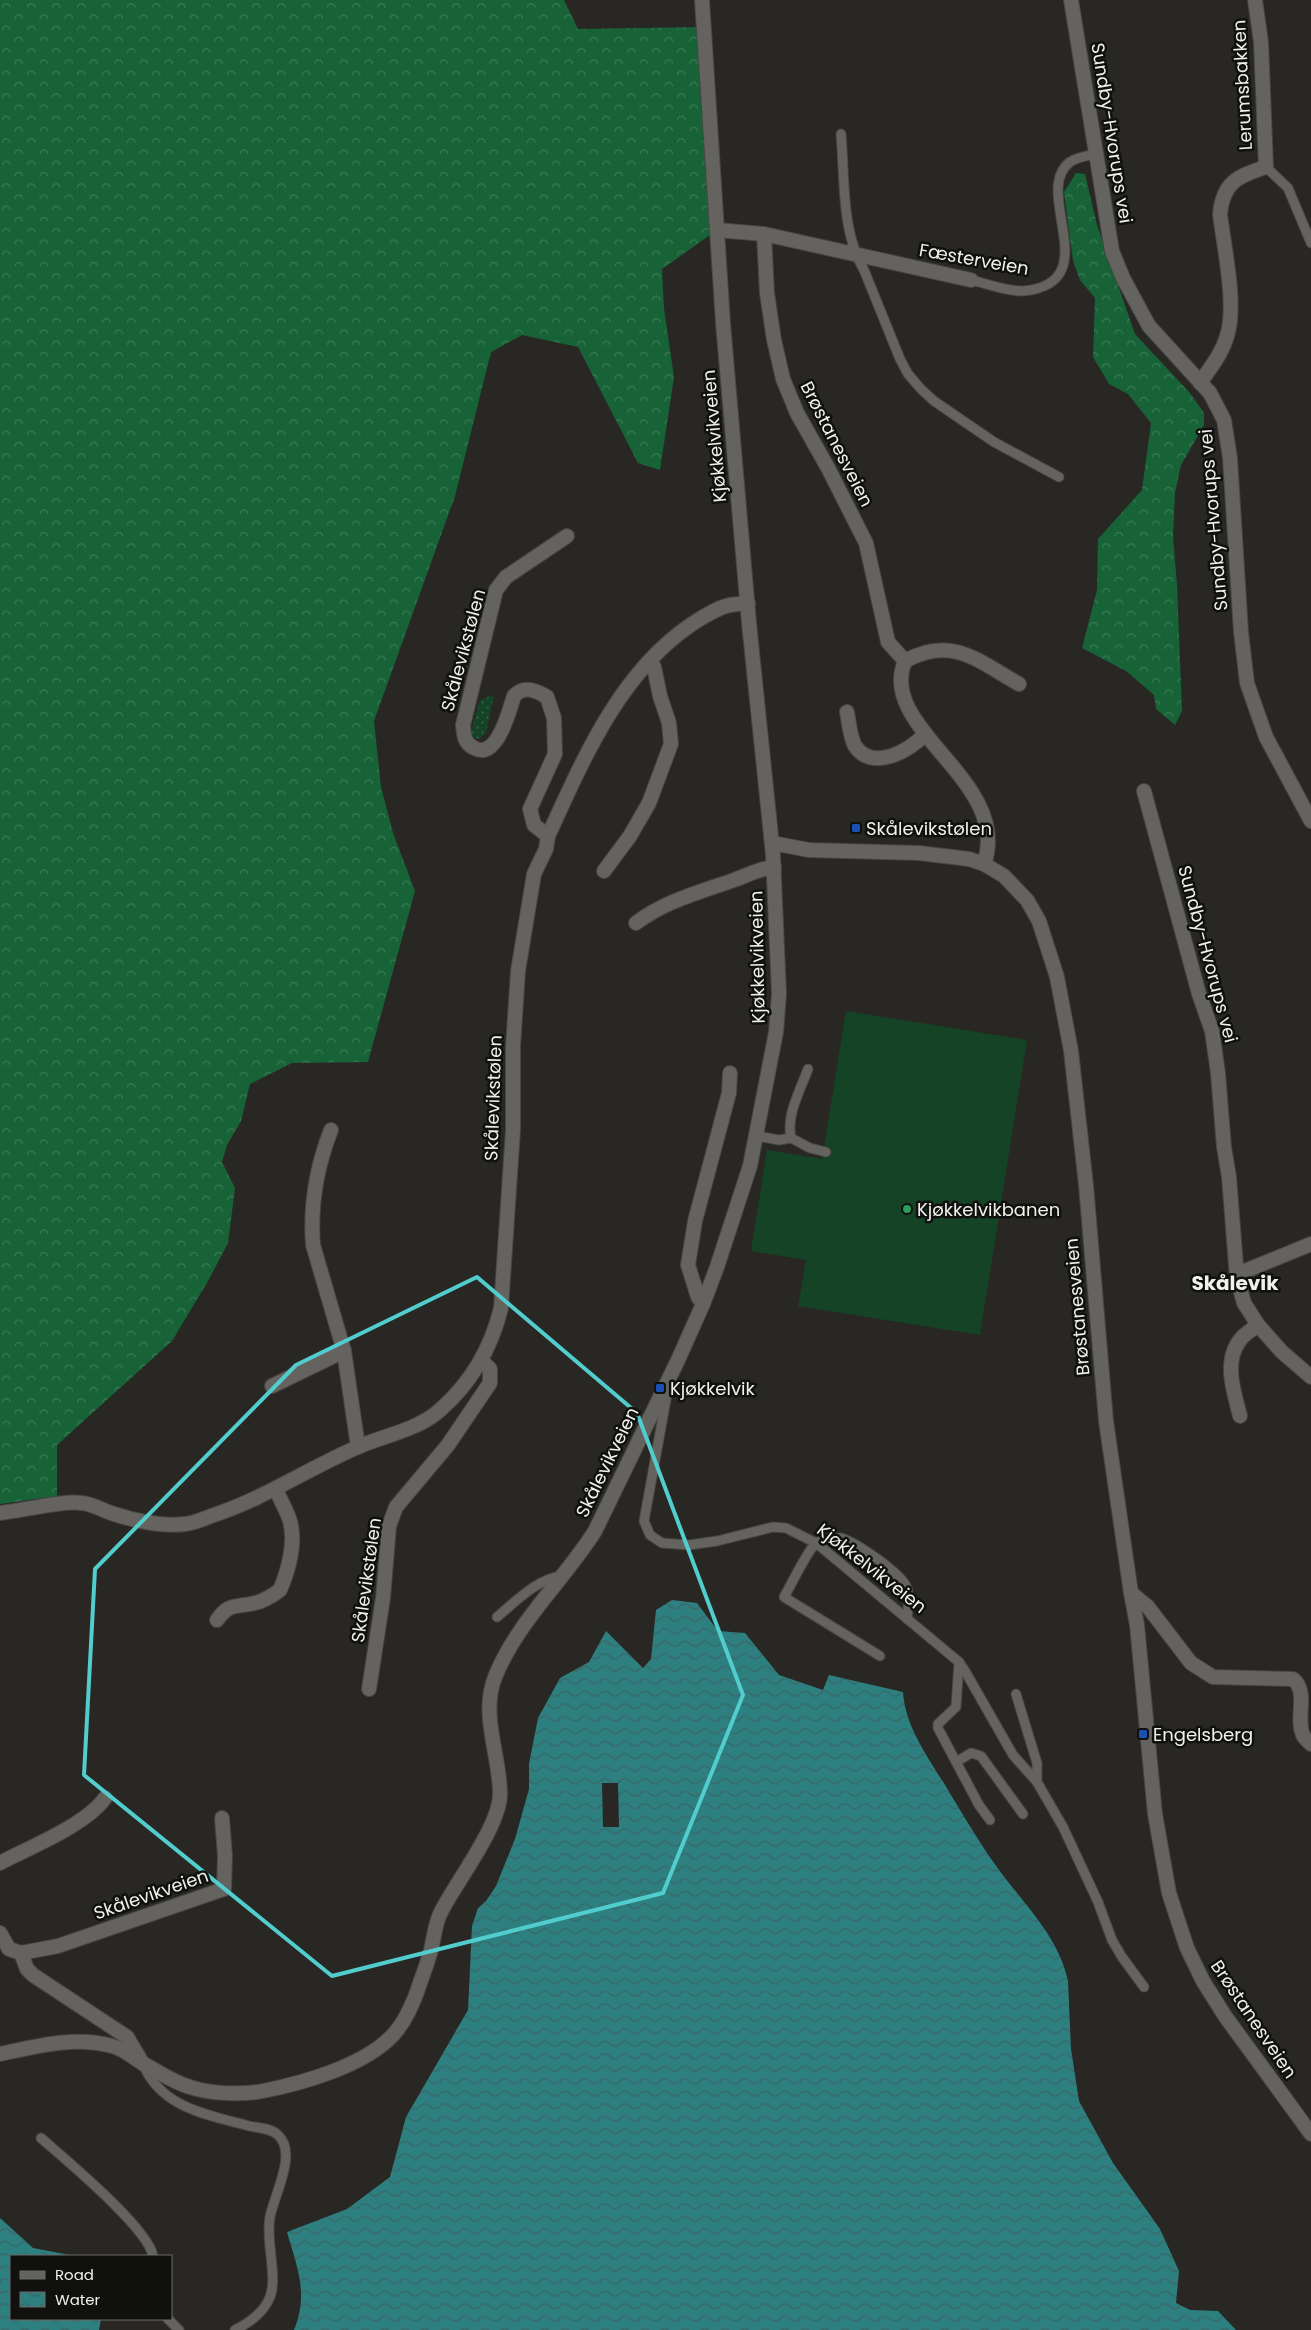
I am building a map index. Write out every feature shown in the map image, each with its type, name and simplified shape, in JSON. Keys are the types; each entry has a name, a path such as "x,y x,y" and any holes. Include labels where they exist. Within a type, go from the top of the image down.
{"street":[{"name":"Kjøkkelvikveien","path":"678,1360 703,1304 728,1234 757,1136 776,1032 779,994 774,867 723,323 702,0"},
{"name":"Sundby-Hvorups vei","path":"1071,0 1112,251 1123,278 1149,326 1210,393 1224,420 1229,450 1239,575 1241,632 1250,696 1266,737 1311,821"},
{"name":"Lerumsbakken","path":"1200,383 1215,362 1227,337 1230,321 1228,283 1220,214 1221,203 1228,187 1235,179 1266,167 1261,42 1255,0"},
{"name":"Fæsterveien","path":"717,230 764,234 971,280"},
{"name":"Brøstanesveien","path":"764,234 767,293 774,340 784,379 797,413 828,468 866,544 888,642 905,661"},
{"name":"Skålevikstølen","path":"548,836 534,825 530,809 555,754 554,718 547,697 532,690 521,690 517,693 514,696 502,731 497,740 487,749 477,750 469,745 464,736 463,725 496,590 506,577 567,536"},
{"name":"Skålevikstølen","path":"0,1513 69,1502 83,1503 147,1523 186,1524 226,1511 276,1489 358,1447 406,1430 438,1412 463,1388 482,1360 496,1330 501,1308 512,1130 513,1047 518,971 534,874 546,849 548,836 581,765 600,731 633,680 678,634 711,612 727,606 748,603"},
{"path":"984,864 989,842 982,812 968,787 925,734 908,708 900,688 900,672 905,661 919,653 933,649 950,649 968,655 1019,684"},
{"path":"604,872 630,836 649,802 670,744 669,723 660,696 654,667 650,661"},
{"path":"847,712 854,744 866,756 883,758 896,755 925,734"},
{"name":"Sundby-Hvorups vei","path":"1144,791 1199,994 1212,1031 1229,1178 1237,1278 1244,1303 1258,1325 1282,1352 1311,1377"},
{"name":"Brøstanesveien","path":"772,843 809,850 950,855 984,864 1004,876 1014,885 1027,900 1039,921 1049,947 1065,1012 1086,1185 1094,1299 1106,1420 1130,1593 1137,1625 1155,1814 1169,1893 1187,1948 1203,1981 1225,2016 1311,2134"},
{"name":"Kjøkkelvikveien","path":"636,923 646,915 680,898 737,879 749,872 774,867"},
{"path":"703,1304 698,1297 688,1264 695,1221 729,1093 730,1073"},
{"path":"331,1130 322,1155 314,1200 313,1245 344,1351 358,1447"},
{"path":"1237,1278 1245,1271 1311,1244"},
{"path":"1240,1416 1231,1379 1232,1352 1241,1339 1258,1325"},
{"path":"272,1386 344,1351"},
{"name":"Skålevikstølen","path":"369,1689 383,1598 389,1526 396,1507 448,1445 490,1383 490,1370 482,1360"},
{"name":"Skålevikveien","path":"0,2054 49,2043 71,2041 112,2046 190,2088 234,2093 288,2086 348,2065 379,2047 394,2034 419,1987 431,1950 439,1915 491,1825 498,1806 500,1794 490,1726 494,1679 510,1648 595,1531 678,1360"},
{"path":"217,1620 225,1609 234,1605 255,1603 280,1590 289,1564 292,1533 290,1520 276,1489"},
{"path":"1130,1593 1148,1607 1191,1663 1213,1677 1293,1679 1297,1683 1301,1696 1299,1713 1303,1734 1311,1744"},
{"path":"0,1863 84,1818 98,1808 105,1798"},
{"name":"Skålevikveien","path":"0,1933 9,1949 21,1953 58,1946 224,1889 225,1856 222,1818"},
{"name":"Skålevikveien","path":"21,1953 27,1969 33,1975 127,2037 143,2064"}],"lane":[{"path":"842,134 849,237 855,255 864,270 900,359 908,374 934,401 994,442 1059,477"},
{"name":"Fæsterveien","path":"971,280 1017,290 1032,290 1048,283 1060,274 1065,261 1064,231 1058,198 1062,171 1070,162 1081,157 1096,154"},
{"name":"Lerumsbakken","path":"1266,167 1288,188 1311,244"},
{"path":"791,1138 788,1126 808,1069"},
{"path":"757,1136 779,1140 791,1138 810,1148 826,1152"},
{"name":"Kjøkkelvikveien","path":"670,1376 644,1521 650,1535 662,1543 689,1545 717,1541 773,1527 786,1528 816,1543 959,1662 1013,1755 1037,1782 1063,1827 1098,1902 1112,1940 1144,1987"},
{"path":"880,1656 784,1597 816,1543 842,1538 886,1564 902,1579 907,1589 909,1603 907,1619"},
{"name":"Skålevikveien","path":"497,1617 532,1589 554,1577 562,1576"},
{"path":"959,1662 956,1707 938,1724 956,1762 990,1820"},
{"path":"1016,1694 1037,1764 1037,1782"},
{"path":"956,1762 971,1753 981,1756 1023,1814"},
{"name":"Skålevikveien","path":"143,2064 153,2084 185,2107 197,2113 275,2132 286,2146 286,2164 269,2219 272,2274 270,2296 261,2311 246,2325 235,2330"},
{"path":"41,2138 88,2180 142,2234 152,2255"},
{"path":"169,2320 179,2330"}],"highlighted area":[{"path":"477,1277 637,1413 743,1695 663,1893 332,1976 84,1775 95,1569 296,1365"}],"green space":[{"path":"0,0 564,0 578,29 703,27 717,230 662,269 664,309 674,377 660,470 638,463 578,347 522,335 491,352 455,496 374,721 381,787 393,833 415,891 368,1062 292,1063 250,1084 241,1121 227,1145 222,1162 235,1188 228,1243 208,1281 172,1341 57,1445 57,1496 0,1504"},
{"path":"1076,173 1085,174 1097,225 1135,334 1190,393 1204,413 1204,425 1181,465 1175,493 1173,537 1177,585 1182,711 1175,725 1156,709 1154,695 1126,671 1082,648 1097,590 1098,539 1142,490 1151,423 1128,394 1109,384 1093,357 1095,298 1080,280 1073,261 1064,192"},
{"path":"494,695 486,733 479,739 474,738 471,731 480,700"},
{"name":"Kjøkkelvikbanen","path":"846,1011 1027,1040 980,1335 798,1306 806,1260 751,1251 767,1150 822,1159"}],"water":[{"path":"672,1600 697,1603 718,1631 745,1633 779,1675 823,1690 829,1675 903,1692 905,1706 914,1733 928,1759 984,1848 1042,1926 1058,1952 1068,1981 1071,2049 1079,2101 1113,2163 1160,2229 1179,2271 1176,2303 1190,2310 1218,2311 1236,2330 294,2330 301,2304 301,2292 298,2269 287,2232 347,2209 390,2177 406,2117 468,2010 472,1926 478,1908 486,1901 496,1886 515,1839 529,1789 529,1764 538,1718 560,1678 589,1662 606,1631 643,1668 651,1659 656,1610"},
{"path":"0,2218 33,2248 70,2255 10,2255 10,2320 101,2320 99,2330 0,2330"}],"pier":[{"path":"602,1783 618,1783 619,1827 603,1827"}],"place":[{"name":"Skålevikstølen","path":"856,828"},
{"name":"Kjøkkelvikbanen","path":"907,1209"},
{"name":"Kjøkkelvik","path":"660,1388"},
{"name":"Engelsberg","path":"1143,1734"}],"district":[{"name":"Skålevik","path":"1235,1283"}]}
